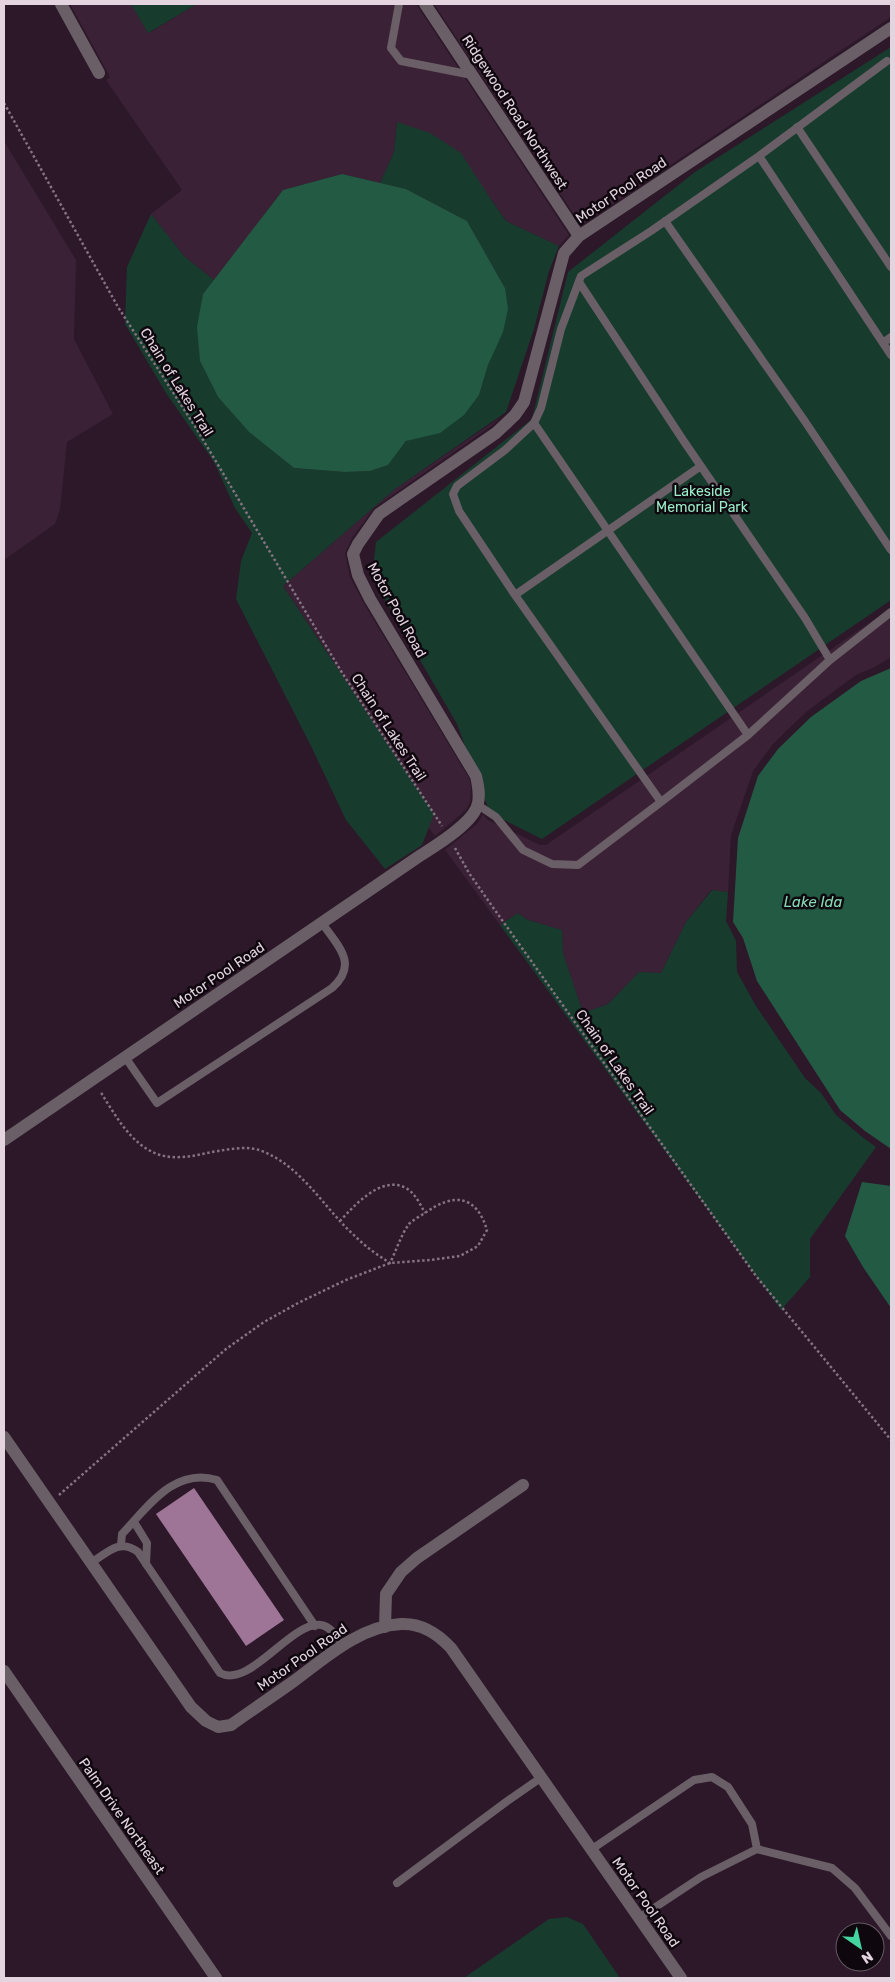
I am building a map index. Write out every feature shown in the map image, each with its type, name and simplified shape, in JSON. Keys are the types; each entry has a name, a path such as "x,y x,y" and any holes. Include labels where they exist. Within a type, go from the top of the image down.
{"street":[{"path":"61,4 100,74"},
{"name":"Ridgewood Road Northwest","path":"425,4 579,236"},
{"name":"Motor Pool Road","path":"4,1140 448,836 472,816 478,805 479,788 476,776 370,599 358,575 353,554 358,544 379,514 496,433 516,416 524,402 564,253 579,236 891,28"},
{"name":"Motor Pool Road","path":"4,1437 191,1707 206,1721 218,1727 230,1725 343,1646 369,1631 402,1624 425,1628 441,1637 451,1648 542,1777 681,1978"},
{"path":"385,1627 386,1594 401,1572 417,1558 522,1485"},
{"name":"Palm Drive Northeast","path":"4,1671 216,1978"}],"lane":[{"path":"400,4 392,48 401,60 472,75"},
{"path":"661,802 515,595 459,511 453,494 457,486 505,450 534,423 541,408 561,330 581,276 665,221 890,62"},
{"path":"797,127 891,267"},
{"path":"758,156 891,355"},
{"path":"665,221 804,420 891,550"},
{"path":"579,282 805,618 830,660"},
{"path":"883,343 891,337"},
{"path":"534,423 748,735"},
{"path":"515,595 701,466"},
{"path":"478,805 496,817 523,850 552,864 578,865 748,735 830,660 891,612"},
{"path":"125,1057 157,1103 332,988 340,981 346,963 343,954 322,923"},
{"path":"121,1545 122,1534 159,1496 175,1484 192,1477 205,1476 217,1480 315,1626"},
{"path":"134,1522 147,1544 146,1564"},
{"path":"91,1563 121,1545 129,1545 138,1552 220,1673 226,1676 241,1673 299,1632 315,1626 321,1625 328,1628 343,1646"},
{"path":"397,1883 542,1777"},
{"path":"592,1849 694,1780 712,1777 728,1787 752,1824 757,1849"},
{"path":"639,1918 701,1877 757,1849 832,1868 855,1888 891,1936"}],"path":[{"name":"Chain of Lakes Trail","path":"4,103 118,307 196,428 340,672 448,836 470,873 756,1276 891,1440"},
{"path":"92,1080 121,1124 146,1149 159,1155 179,1158 239,1148 257,1149 291,1167 356,1238 390,1263"},
{"path":"340,1221 369,1194 383,1187 396,1185 406,1188 414,1195 425,1213"},
{"path":"49,1503 199,1372 264,1322 346,1280 390,1263 460,1256 478,1246 487,1230 483,1218 475,1206 464,1200 438,1203 410,1224 390,1263"}],"shaded area":[{"path":"70,4 131,4 149,33 197,4 416,4 569,235 559,246 506,221 490,198 397,122 394,152 380,183 342,174 283,190 214,280 184,256 151,214 182,190 106,80 110,77"},
{"path":"434,4 891,4 891,17 581,225"},
{"path":"4,141 76,260 74,339 113,414 67,442 60,509 55,524 4,560"},
{"path":"501,417 374,508 352,538 345,553 350,577 363,602 469,778 471,788 470,802 466,810 435,836 428,827 434,814 283,586 395,489"},
{"path":"891,608 891,657 875,667 856,675 806,712 773,744 753,771 731,835 728,892 711,890 686,922 661,973 639,972 608,1004 583,1013 563,953 562,930 528,920 518,913 500,925 445,850 478,823 483,814 488,820 540,845 546,845"}],"green space":[{"path":"131,4 197,4 148,33"},
{"name":"Lakeside Memorial Park","path":"891,47 891,600 542,839 490,813 457,724 372,577 376,542 532,419 568,272 695,172"},
{"path":"397,122 430,133 461,153 506,221 559,246 549,271 534,329 506,412 395,489 283,586 434,814 422,845 385,869 346,820 311,746 236,599 241,561 252,533 235,508 214,462 166,393 125,324 127,267 151,214 184,256 214,280 203,294 200,361 218,397 249,432 294,468 345,472 370,471 388,465 406,441 479,395 488,365 505,288 467,221 406,189 380,183 394,152"},
{"path":"712,890 728,892 726,921 736,941 737,972 756,1006 805,1078 821,1093 836,1115 876,1147 810,1239 810,1277 781,1310 500,925 518,913 528,920 562,930 563,953 583,1013 608,1004 639,972 661,973 686,922"},
{"path":"567,1917 583,1924 620,1978 464,1978 549,1919"}],"water":[{"path":"342,174 406,189 467,221 505,288 508,309 503,332 488,365 479,395 464,415 440,433 406,441 388,465 370,471 345,472 294,468 249,432 218,397 200,361 197,327 203,294 283,190"},
{"name":"Lake Ida","path":"891,668 891,1149 840,1110 757,981 743,938 733,922 738,838 758,776 778,749 811,717 861,681"},
{"path":"862,1182 891,1186 891,1308 863,1267 845,1236"}],"building":[{"path":"194,1488 284,1620 246,1646 156,1514"}]}
